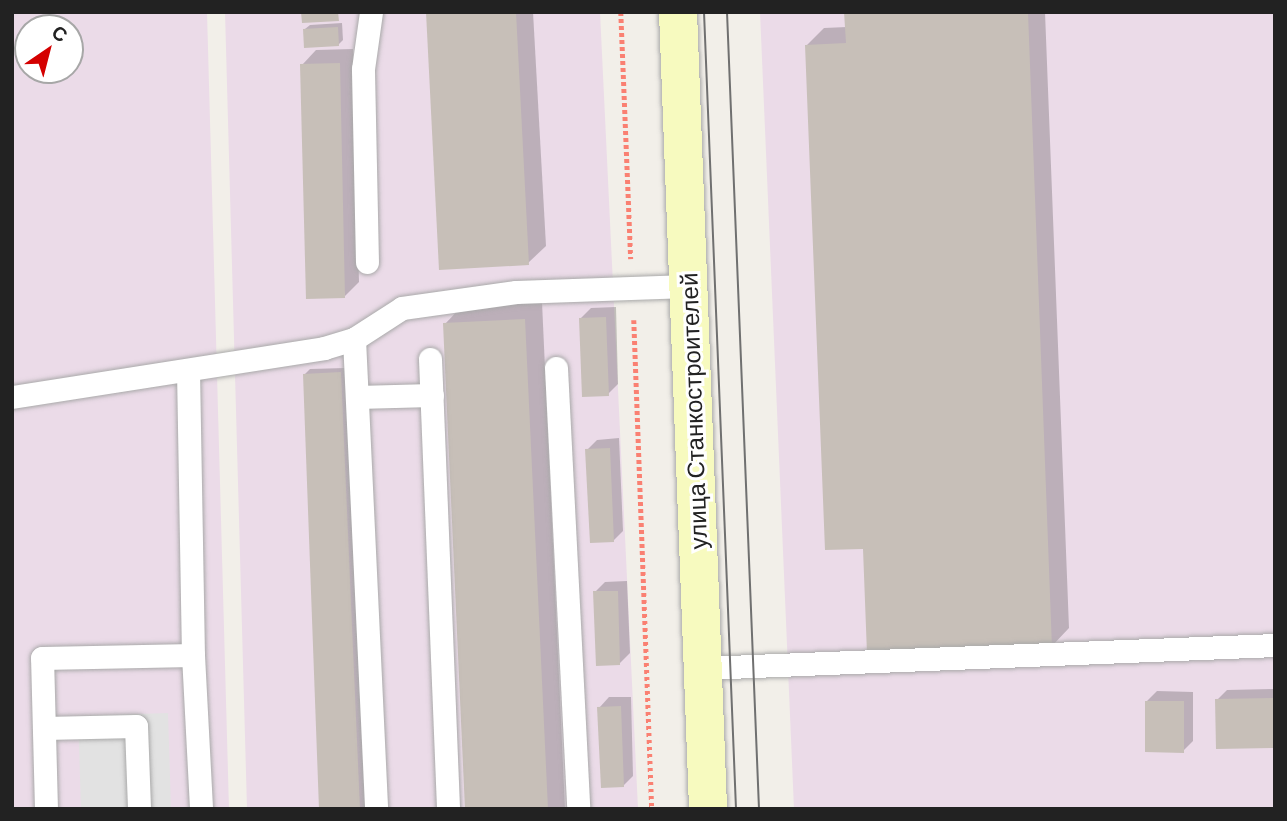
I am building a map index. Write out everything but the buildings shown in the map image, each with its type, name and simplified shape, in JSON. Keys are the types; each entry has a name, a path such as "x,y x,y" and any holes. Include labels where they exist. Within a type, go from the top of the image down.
{"street":[{"name":"улица Станкостроителей","path":"678,12 708,809"}],"lane":[{"path":"367,262 363,69 371,12"},
{"path":"12,397 324,348 355,340 402,309 516,292 688,286"},
{"path":"355,340 376,809"},
{"path":"430,359 448,809"},
{"path":"556,368 578,809"},
{"path":"188,369 193,655 201,809"},
{"path":"357,397 432,394"},
{"path":"703,668 1275,645"},
{"path":"46,809 42,658 193,655"},
{"path":"44,728 136,726 139,809"}],"path":[{"path":"621,12 652,809"}],"shaded area":[{"path":"12,12 207,12 229,809 12,809"},
{"path":"225,12 600,12 638,809 247,809"},
{"path":"760,12 1275,12 1275,809 794,809"},
{"path":"168,713 171,809 81,809 78,716"}],"tram line":[{"path":"704,12 736,809"},
{"path":"727,12 759,809"}]}
